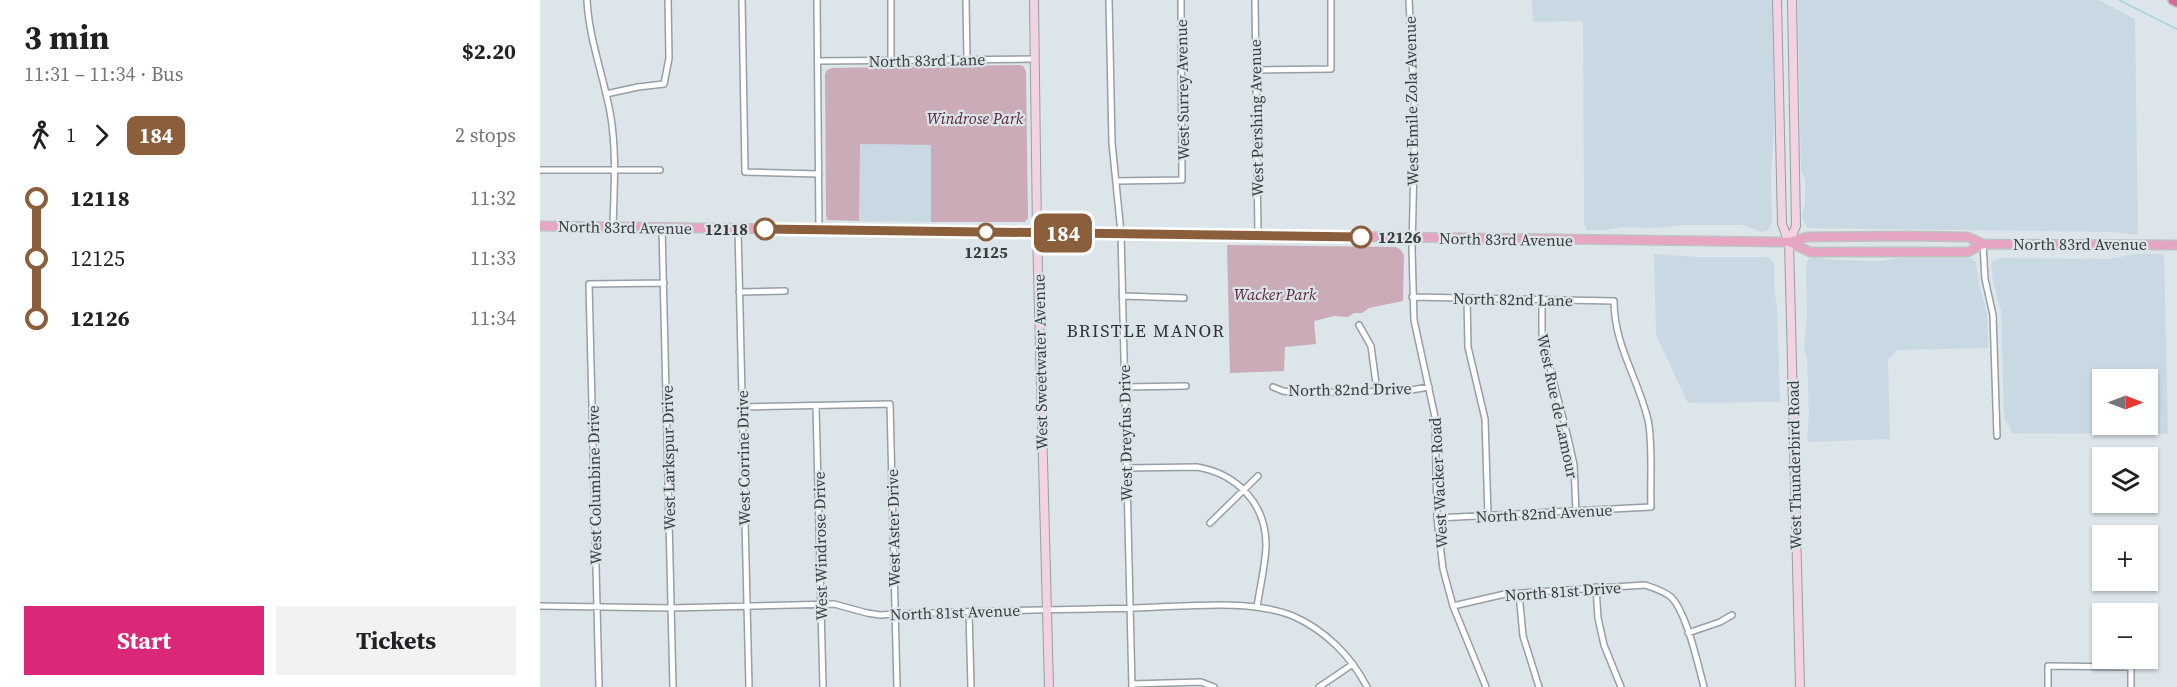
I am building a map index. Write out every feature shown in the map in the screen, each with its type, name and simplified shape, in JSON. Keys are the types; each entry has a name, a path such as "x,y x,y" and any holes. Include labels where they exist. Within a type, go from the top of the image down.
{"main road":[{"name":"West Sweetwater Avenue","path":"1034,0 1037,233 1049,687"},
{"name":"West Thunderbird Road","path":"1777,0 1782,224 1789,242 1800,687"},
{"name":"West Thunderbird Road","path":"1789,242 1796,226 1792,0"},
{"name":"North 83rd Avenue","path":"540,226 1789,242 1807,237 1907,236 1968,237 1983,244 2177,245"},
{"name":"North 83rd Avenue","path":"1789,242 1810,252 1968,252 1983,244"}],"street":[{"path":"587,0 591,40 606,94 613,136 614,227"},
{"path":"606,94 664,84 669,58 668,0"},
{"path":"742,0 746,172 819,174"},
{"path":"817,0 819,230"},
{"path":"891,0 891,61"},
{"path":"966,0 967,60"},
{"name":"West Dreyfus Drive","path":"1109,0 1112,143 1121,233 1132,685"},
{"name":"West Surrey Avenue","path":"1116,181 1182,180 1181,0"},
{"name":"West Pershing Avenue","path":"1255,0 1258,235"},
{"path":"1256,70 1331,69 1331,0"},
{"name":"West Emile Zola Avenue","path":"1409,0 1415,118 1413,238"},
{"name":"North 83rd Lane","path":"818,61 1035,59"},
{"path":"540,170 660,170"},
{"name":"West Larkspur Drive","path":"662,228 674,687"},
{"name":"West Corrine Drive","path":"738,229 749,687"},
{"name":"West Wacker Road","path":"1413,238 1412,297 1416,335 1436,427 1437,518 1443,569 1453,606 1486,687"},
{"path":"1983,244 1984,279 1993,315 1996,436"},
{"name":"West Columbine Drive","path":"599,687 589,284 664,283"},
{"path":"739,292 785,291"},
{"path":"1122,296 1185,298"},
{"name":"North 82nd Lane","path":"1412,297 1614,301 1614,322 1618,338 1648,423 1651,507"},
{"path":"1467,298 1466,338 1485,419 1488,516"},
{"name":"West Rue de Lamour","path":"1542,300 1542,337 1569,438 1574,465 1576,512"},
{"path":"1359,325 1371,346 1377,391"},
{"path":"1124,387 1186,386"},
{"name":"North 82nd Drive","path":"1273,387 1296,393 1405,390 1429,387"},
{"name":"West Aster Drive","path":"816,406 890,405 897,687"},
{"path":"742,407 816,406"},
{"name":"West Windrose Drive","path":"816,406 823,687"},
{"path":"1126,468 1207,469 1227,477 1245,490 1261,516 1265,537 1266,548 1257,607"},
{"path":"1210,523 1258,476"},
{"name":"North 82nd Avenue","path":"1437,518 1651,507"},
{"name":"North 81st Drive","path":"1453,606 1519,593 1645,585 1661,590 1672,598 1682,613 1688,633"},
{"path":"1596,588 1598,618 1604,645 1621,687"},
{"path":"1519,593 1523,636 1539,687"},
{"name":"North 81st Avenue","path":"540,606 671,608 834,603 867,613 895,614 1257,607 1292,616 1315,628 1335,644 1353,664 1367,687"},
{"path":"969,612 971,687"},
{"path":"1704,687 1688,633 1720,622 1732,615"},
{"path":"1319,687 1353,664"},
{"path":"2048,687 2048,666 2131,667 2131,687"},
{"path":"1132,685 1201,682 1214,687"}],"shaded area":[{"path":"1532,0 1772,0 1774,129 1771,177 1772,222 1768,230 1762,232 1743,225 1681,225 1587,230 1584,223 1583,21 1533,22"},
{"path":"1798,0 2099,0 2135,19 2138,235 2113,232 1807,228 1802,217 1805,180 1801,171"},
{"path":"859,144 931,145 931,222 859,221"},
{"path":"1654,254 1771,259 1774,264 1777,308 1780,402 1688,403 1656,335"},
{"path":"2134,254 2164,254 2168,434 2158,434 2158,369 2092,369 2092,434 2012,433 2004,417 2001,311 1993,282 1991,262 1999,258 2111,259"},
{"path":"1814,257 1881,261 1900,258 1971,258 1976,262 1987,314 1988,348 1898,350 1888,359 1890,439 1807,442 1809,411 1807,360 1804,347 1807,319 1806,267 1808,260"}],"green space":[{"name":"Windrose Park","path":"1023,66 1026,71 1028,218 1025,222 931,222 931,145 860,144 859,221 827,220 825,74 827,70 832,68"},
{"name":"Wacker Park","path":"1227,245 1396,247 1404,255 1403,301 1369,308 1362,313 1354,313 1348,317 1334,316 1314,321 1316,344 1285,347 1284,371 1230,373"}],"waterway":[{"path":"2119,0 2177,29"}],"bus line":[{"name":"184","path":"765,229 1361,237"}],"place":[{"name":"12118","path":"765,229"},
{"name":"12125","path":"986,232"},
{"name":"12126","path":"1361,237"}],"district":[{"name":"BRISTLE MANOR","path":"1146,330"}]}
